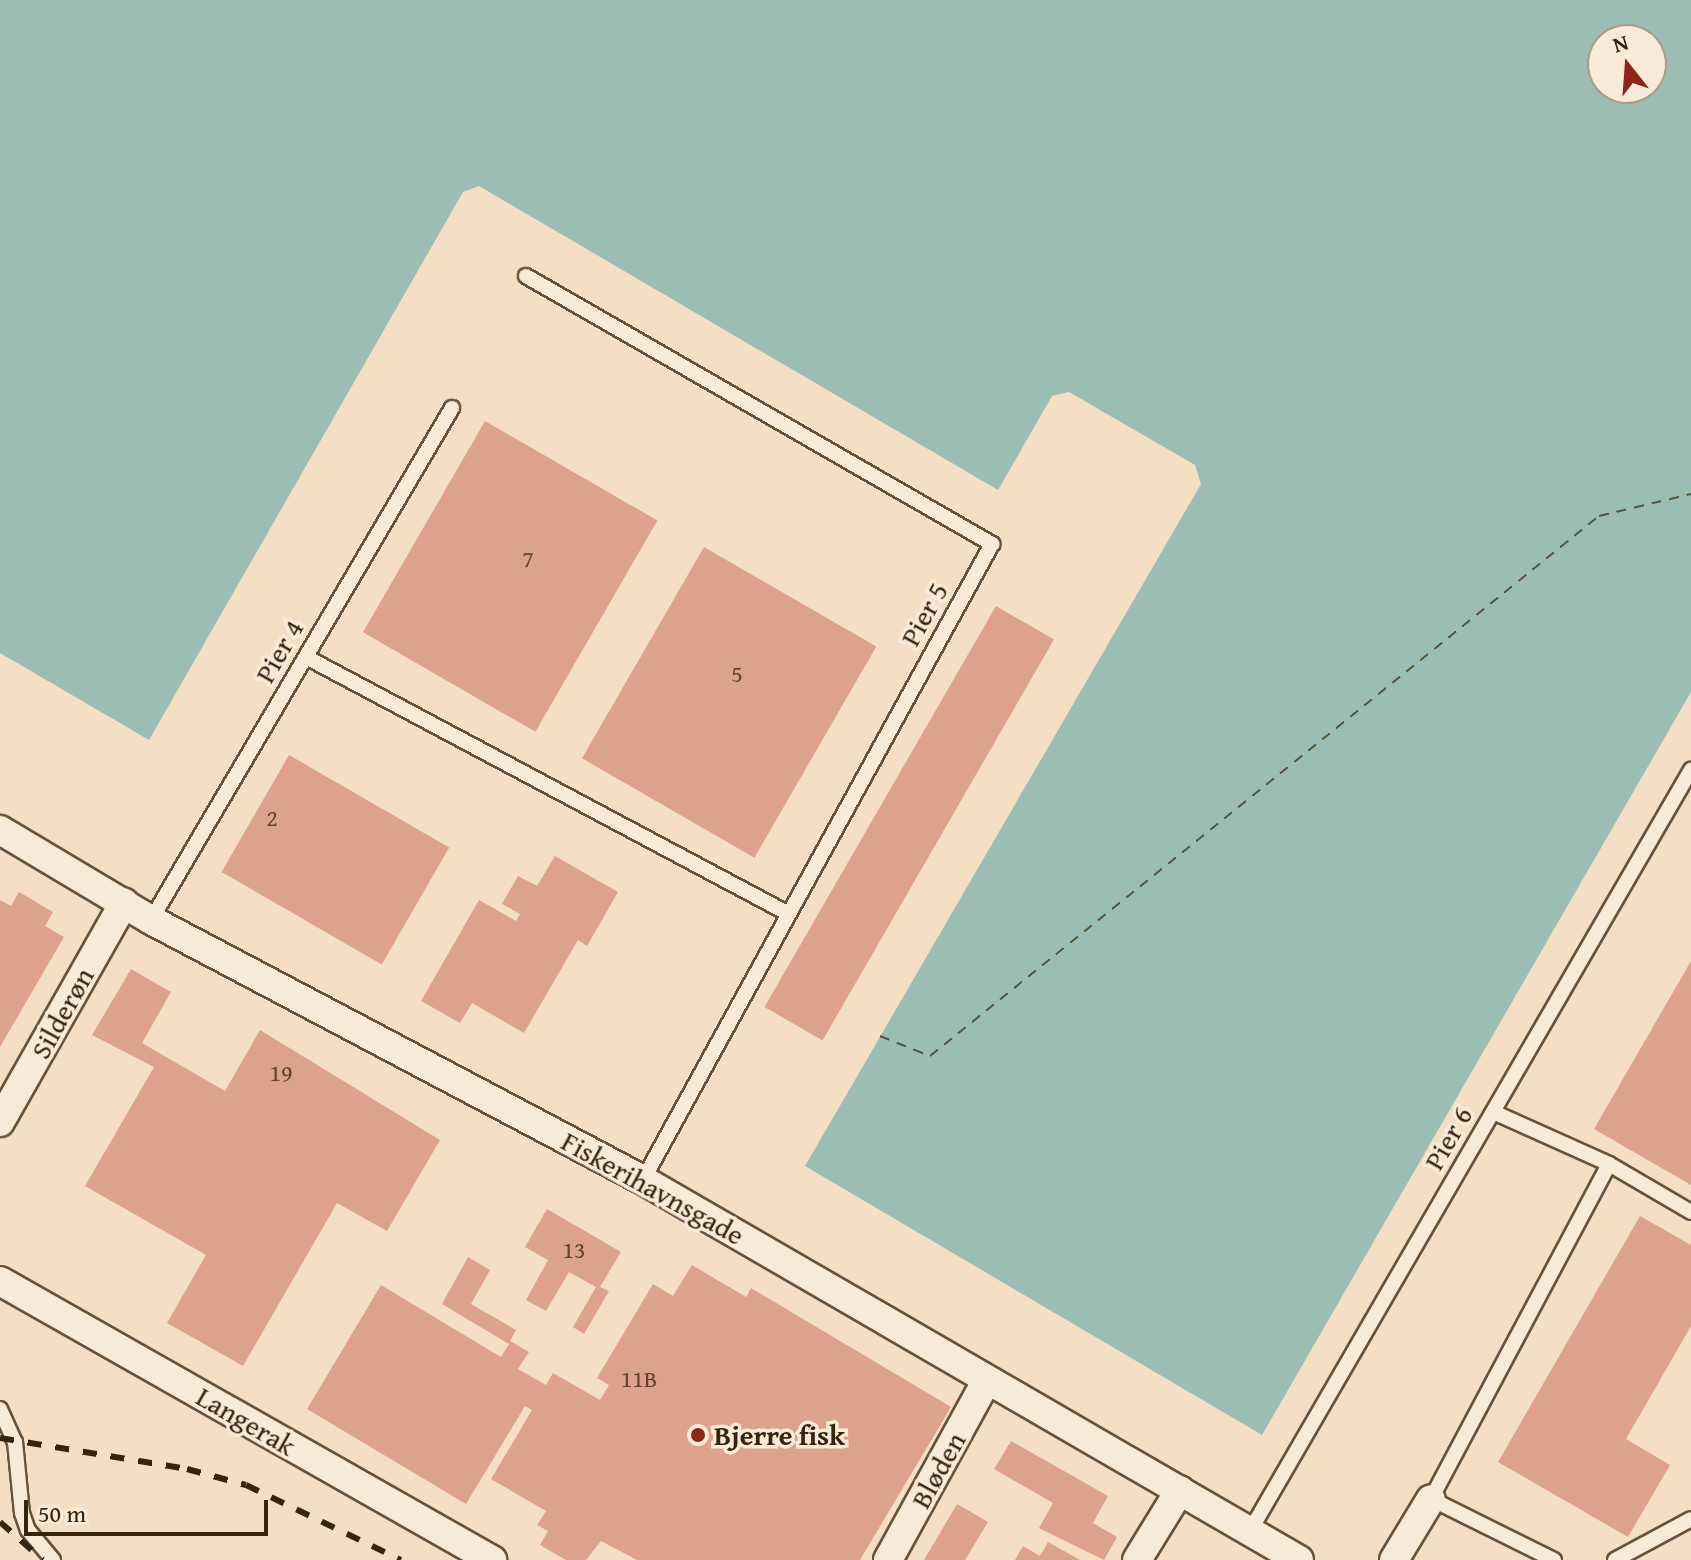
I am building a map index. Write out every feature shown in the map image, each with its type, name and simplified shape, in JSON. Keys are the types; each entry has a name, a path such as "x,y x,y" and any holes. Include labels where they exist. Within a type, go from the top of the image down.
{"street":[{"name":"Fiskerihavnsgade","path":"0,830 151,920 643,1180 1299,1560"},
{"name":"Silderøn","path":"0,1122 124,903"},
{"name":"Langerak","path":"0,1281 492,1560"},
{"name":"Bløden","path":"888,1560 987,1380"},
{"path":"1137,1560 1180,1490"},
{"path":"1394,1560 1431,1499"}],"lane":[{"name":"Pier 5","path":"526,276 992,544 643,1180"},
{"name":"Pier 4","path":"151,920 452,408"},
{"path":"306,657 789,914"},
{"name":"Pier 6","path":"1250,1531 1691,770"},
{"path":"1493,1112 1609,1164 1691,1212"},
{"path":"1554,1560 1431,1499 1609,1164"},
{"path":"0,1409 15,1442 25,1521 53,1560"},
{"path":"1615,1560 1691,1519"}],"water":[{"path":"0,0 1691,0 1691,692 1262,1435 805,1166 1201,484 1195,465 1069,392 1052,396 998,490 479,186 463,192 149,740 0,653"}],"building":[{"path":"485,421 657,520 535,732 363,632"},
{"path":"704,547 876,646 754,858 582,758"},
{"path":"996,606 1054,640 823,1040 764,1007"},
{"path":"289,755 449,848 382,964 221,872"},
{"path":"555,856 618,892 587,946 578,940 524,1033 472,1003 460,1023 421,1001 479,900 516,921 520,914 502,904 518,876 537,886"},
{"path":"19,892 53,912 45,926 64,937 0,1047 0,900 11,906"},
{"path":"1691,961 1691,1185 1594,1129"},
{"path":"131,969 171,992 142,1043 225,1091 260,1030 440,1140 387,1231 337,1203 243,1366 167,1323 206,1255 85,1186 154,1067 92,1035"},
{"path":"547,1209 621,1252 600,1287 609,1291 584,1334 573,1327 596,1287 569,1272 546,1311 526,1300 548,1260 525,1247"},
{"path":"1640,1216 1691,1245 1691,1326 1626,1439 1670,1465 1628,1537 1498,1462"},
{"path":"468,1257 490,1270 471,1304 516,1330 510,1341 529,1352 518,1369 546,1385 553,1373 600,1400 609,1385 597,1378 653,1284 673,1296 692,1265 746,1297 751,1288 951,1407 860,1560 637,1560 601,1541 586,1560 566,1560 540,1545 548,1531 537,1525 546,1511 491,1479 532,1410 525,1406 466,1504 307,1409 381,1285 501,1357 509,1344 442,1304"},
{"path":"1011,1441 1108,1496 1093,1523 1117,1537 1104,1560 1039,1528 1053,1503 994,1469"},
{"path":"957,1504 988,1522 965,1560 924,1560"},
{"path":"1048,1542 1080,1560 1015,1560 1023,1546 1040,1556"}],"ferry route":[{"path":"880,1036 930,1056 1599,516 1691,494"}],"railway":[{"path":"0,1438 187,1469 246,1485 401,1560"},
{"path":"0,1522 43,1560"}],"place":[{"name":"Bjerre fisk","path":"698,1435"}]}
